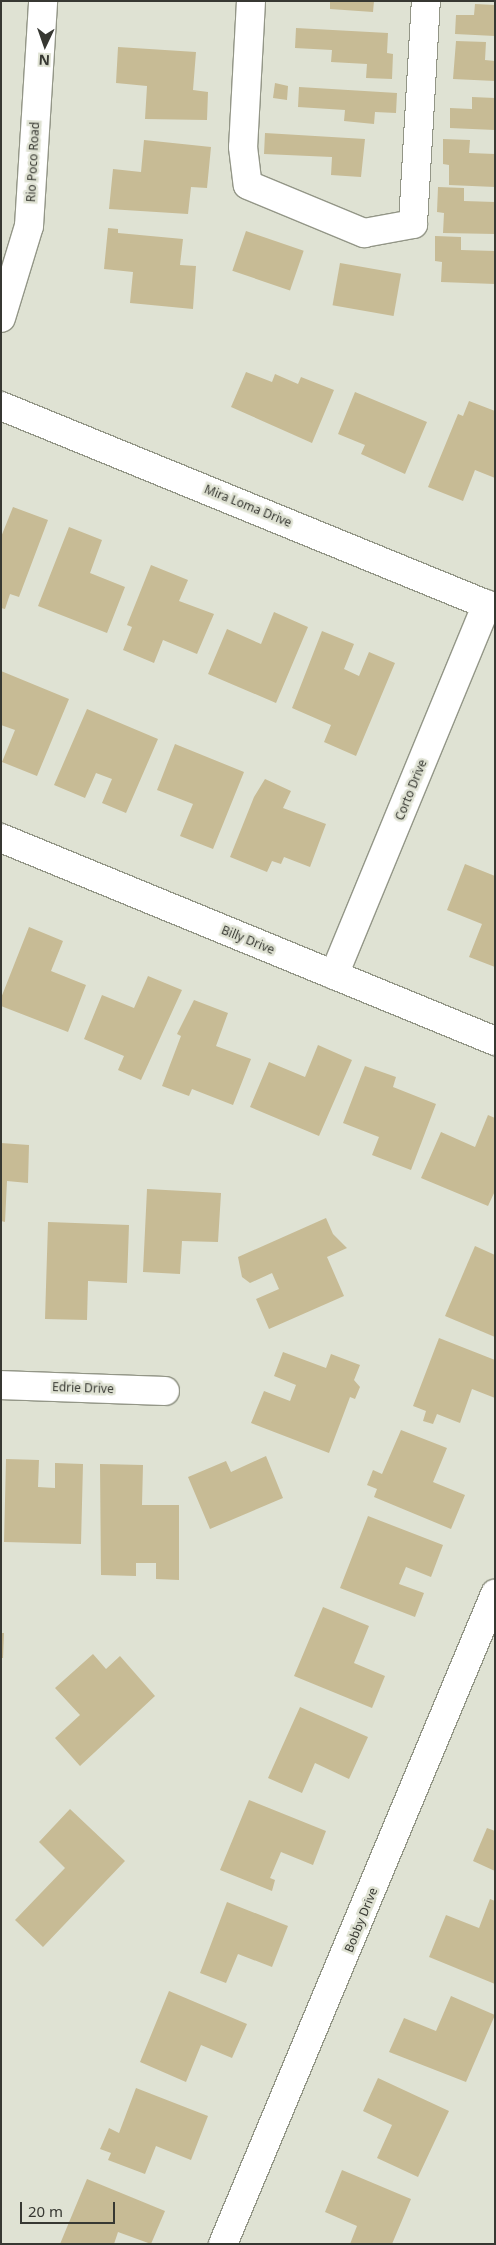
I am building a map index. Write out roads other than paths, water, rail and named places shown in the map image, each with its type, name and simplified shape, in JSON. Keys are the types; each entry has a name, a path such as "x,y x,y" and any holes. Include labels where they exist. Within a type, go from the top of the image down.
{"street":[{"name":"Rio Poco Road","path":"1,318 29,226 43,1"},
{"path":"251,1 243,147 248,185 364,233 413,224 426,1"},
{"name":"Mira Loma Drive","path":"1,406 491,606"},
{"name":"Corto Drive","path":"334,976 491,606"},
{"name":"Billy Drive","path":"1,838 495,1041"},
{"name":"Edrie Drive","path":"1,1384 165,1391"},
{"name":"Bobby Drive","path":"223,2244 495,1594"}]}
